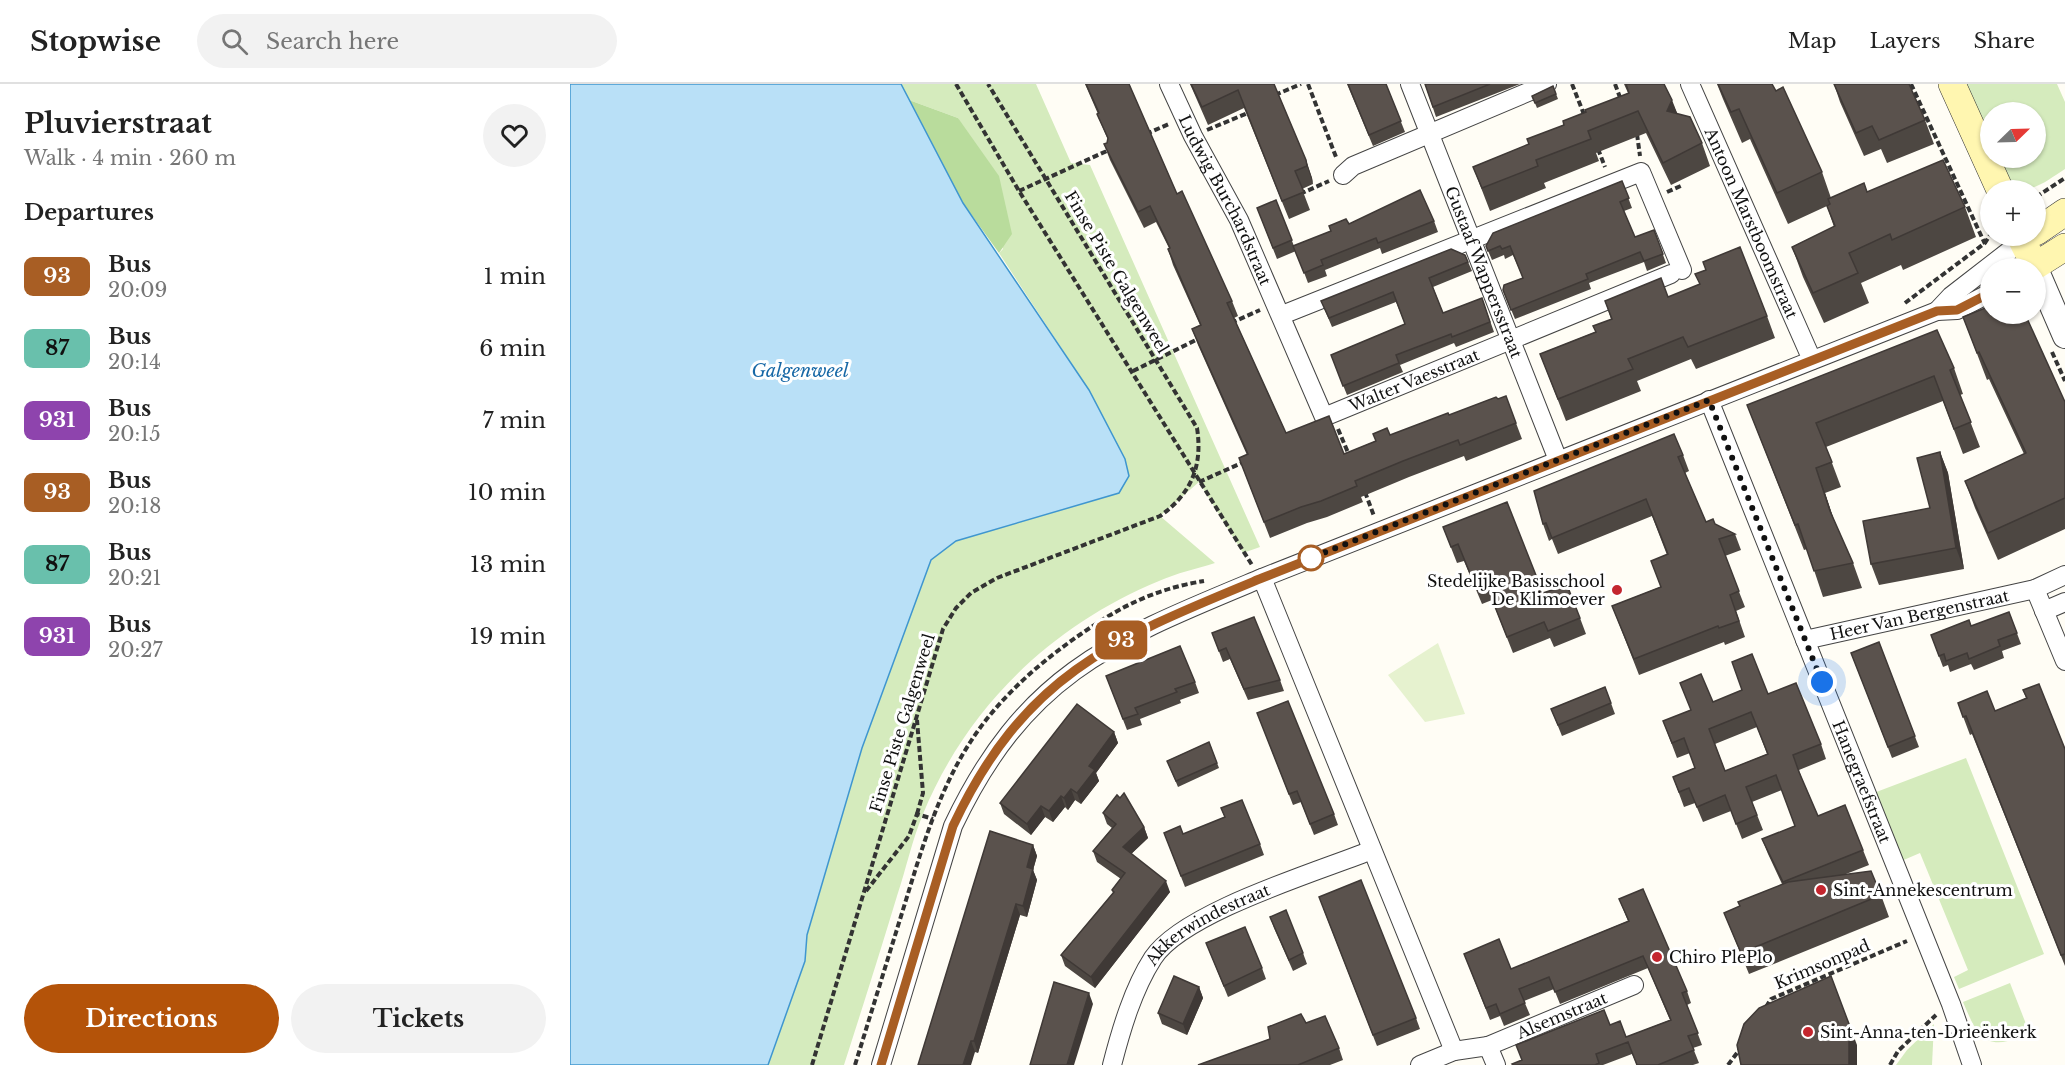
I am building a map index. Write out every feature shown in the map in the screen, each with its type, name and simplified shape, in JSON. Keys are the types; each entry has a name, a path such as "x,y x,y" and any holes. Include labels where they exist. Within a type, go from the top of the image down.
{"main road":[{"path":"1952,84 1995,180"},
{"path":"2046,224 2065,212"},
{"path":"2046,260 2065,247"}],"street":[{"name":"Ludwig Burchardstraat","path":"1169,84 1193,136 1239,220 1279,308 1324,417"},
{"name":"Gustaaf Wappersstraat","path":"1410,84 1558,460"},
{"path":"1343,176 1353,166 1431,135 1547,84"},
{"name":"Antoon Marstboomstraat","path":"1690,84 1812,360"},
{"path":"1279,308 1472,240 1641,172"},
{"name":"Walter Vaesstraat","path":"1324,417 1677,272 1641,172"},
{"path":"1999,258 2014,246"},
{"path":"1937,311 1980,274"},
{"path":"2046,294 2065,336"},
{"path":"881,1065 953,826 984,766 1033,704 1068,673 1151,624 1262,578 1937,311 1957,310 1980,298"},
{"name":"Hanegraefstraat","path":"1709,400 1951,1004 1972,1065"},
{"name":"Heer Van Bergenstraat","path":"1804,640 2035,589 2065,575"},
{"path":"1262,578 1454,1051 1420,1065"},
{"path":"2035,589 2065,661"},
{"path":"2044,611 2065,602"},
{"name":"Akkerwindestraat","path":"1112,1065 1140,985 1154,957 1179,931 1213,913 1372,850"},
{"name":"Alsemstraat","path":"1454,1051 1488,1046 1634,985"},
{"path":"1488,1046 1496,1065"}],"path":[{"path":"956,84 1019,191 1133,371 1195,476 1243,553 1262,578"},
{"name":"Finse Piste Galgenweel","path":"812,1065 943,629 956,608 971,593 997,578 1160,516 1176,504 1195,476 1200,446 1197,428 988,84"},
{"path":"1272,96 1301,84"},
{"path":"1291,198 1343,176 1308,84"},
{"path":"1572,84 1587,121"},
{"path":"1615,84 1623,105"},
{"path":"1911,84 1980,232"},
{"path":"1193,136 1255,110"},
{"path":"1141,136 1184,117"},
{"path":"1636,131 1640,139 1641,172"},
{"path":"1595,141 1611,184"},
{"path":"1019,191 1120,146"},
{"path":"2046,190 2065,178"},
{"path":"1902,305 1981,246"},
{"path":"1226,326 1279,308"},
{"path":"1133,371 1206,335"},
{"path":"1324,417 1337,426 1350,457"},
{"path":"1199,482 1249,459"},
{"path":"1363,489 1380,530"},
{"path":"864,894 909,836 917,814 923,793 917,714"},
{"path":"917,814 953,826"},
{"name":"Krimsonpad","path":"1761,1016 1771,999 1923,935"},
{"path":"1890,1065 1898,1051 1951,1004"},
{"path":"1728,1065 1746,1041"}],"green space":[{"path":"901,84 1036,84 1071,163 1090,165 1260,547 1243,553 1199,482 1160,516 1215,563 1159,581 1120,599 1083,621 1017,674 989,705 963,739 941,775 923,814 844,1065 768,1065 805,961 807,935 862,748 931,559 956,541 1119,493 1089,390 999,253 1003,249 958,118 909,100"},
{"path":"1966,84 2057,84 2065,102 2065,169 2046,181 2011,180 2004,168 2046,168 2046,102 1980,102 1980,116"},
{"path":"909,100 958,118 999,176 1012,234 999,253 963,203"},
{"path":"1438,643 1465,714 1425,722 1388,675"},
{"path":"1966,758 2044,954 1959,989 1954,977 1968,970 1920,853 1899,862 1871,794"},
{"path":"2010,983 2026,1024 2019,1037 1997,1042 1989,1040 1976,1030 1963,1002"},
{"path":"1934,1024 1932,1065 1896,1065 1907,1050"}],"water":[{"name":"Galgenweel","path":"570,84 901,84 963,203 1089,390 1125,459 1129,476 1119,493 956,541 931,560 862,748 807,935 805,961 768,1065 570,1065"}],"building":[{"path":"1086,84 1129,84 1177,194 1182,191 1232,301 1227,303 1286,433 1329,416 1344,454 1376,441 1373,434 1387,428 1390,435 1448,413 1449,415 1496,397 1498,399 1506,396 1516,423 1460,445 1458,440 1403,461 1355,481 1357,486 1264,522 1239,458 1248,454 1192,329 1201,325 1168,249 1170,248 1150,206 1138,212 1104,144 1107,143 1108,138"},
{"path":"1191,84 1274,84 1306,160 1307,166 1295,171 1304,192 1282,201 1238,90 1202,107"},
{"path":"1348,84 1386,84 1401,121 1369,135"},
{"path":"1425,84 1490,84 1433,107"},
{"path":"1626,84 1664,84 1672,100 1667,111 1690,117 1702,143 1663,163 1638,111 1588,131 1591,139 1536,160 1538,166 1482,188 1473,167 1529,144 1527,139 1564,125 1563,121 1586,112 1585,110 1629,93"},
{"path":"1718,84 1772,84 1776,91 1783,87 1822,172 1777,193 1739,109 1731,112"},
{"path":"1834,84 1909,84 1925,120 1879,140 1872,126 1856,133"},
{"path":"1553,86 1556,94 1535,103 1532,96"},
{"path":"1943,160 1965,207 1892,240 1890,234 1849,253 1858,273 1813,293 1792,247 1835,226 1827,206 1830,204 1828,199 1864,183 1867,192"},
{"path":"1622,181 1629,198 1620,202 1635,237 1654,230 1663,254 1644,261 1640,252 1586,274 1588,279 1511,310 1503,290 1504,285 1523,278 1510,246 1502,249 1500,246 1488,251 1486,246 1493,233"},
{"path":"1420,190 1434,221 1378,243 1376,238 1321,260 1323,265 1304,273 1293,246 1331,231 1329,226 1346,219 1349,224"},
{"path":"1276,200 1292,240 1273,248 1257,208"},
{"path":"1740,247 1767,316 1688,347 1683,337 1628,359 1633,369 1558,399 1540,354 1596,332 1593,326 1612,319 1605,301 1661,278 1668,297 1700,284 1695,274 1706,270 1703,262"},
{"path":"1451,249 1465,255 1468,262 1429,278 1443,313 1482,298 1490,322 1396,355 1399,363 1343,386 1331,355 1405,324 1393,292 1329,318 1321,301"},
{"path":"1980,310 1980,324 2030,324 2065,402 2065,498 1988,533 1965,481 2026,453 1979,352 1977,353 1963,317"},
{"path":"1937,330 1954,368 1950,370 1971,422 1954,429 1934,376 1816,423 1832,462 1816,468 1830,511 1853,563 1814,571 1798,524 1795,525 1747,405"},
{"path":"1674,434 1683,455 1678,457 1706,522 1713,519 1715,524 1735,534 1719,539 1739,591 1730,595 1739,621 1719,628 1718,626 1634,659 1612,606 1661,587 1651,561 1668,554 1646,499 1552,538 1546,523 1543,524 1534,491"},
{"path":"1940,452 1956,548 1871,564 1863,521 1930,508 1917,458"},
{"path":"1507,502 1543,593 1567,585 1580,618 1548,631 1544,622 1507,637 1486,584 1476,588 1458,544 1451,547 1443,527"},
{"path":"2009,612 2017,633 1998,640 2000,646 1969,659 1967,653 1946,661 1944,654 1939,656 1931,635 1969,620 1971,626"},
{"path":"1254,617 1280,680 1244,689 1226,648 1219,651 1212,633"},
{"path":"1879,642 1915,736 1888,747 1851,653"},
{"path":"1180,646 1195,682 1175,689 1177,692 1135,708 1138,714 1123,719 1106,676"},
{"path":"1752,654 1768,694 1796,683 1821,744 1793,755 1799,772 1818,816 1845,805 1863,850 1783,882 1762,839 1795,826 1776,775 1746,787 1757,815 1736,824 1725,795 1697,807 1689,788 1679,792 1673,777 1695,768 1684,738 1672,743 1663,721 1691,710 1680,683 1701,674 1713,702 1742,690 1732,662","holes":["1751,712 1768,754 1725,771 1709,729"]},
{"path":"2039,684 2065,749 2065,954 2061,955 1966,716 1963,717 1958,703 1987,691 1995,711 2027,698 2023,690"},
{"path":"1605,687 1611,703 1558,725 1551,709"},
{"path":"1288,701 1334,814 1310,824 1297,791 1289,794 1257,713"},
{"path":"1077,704 1114,732 1089,766 1095,770 1077,793 1071,789 1064,798 1061,796 1049,811 1041,806 1027,824 1000,803"},
{"path":"1209,742 1217,763 1176,781 1167,761"},
{"path":"1124,793 1144,827 1123,847 1166,881 1091,977 1061,955 1114,892 1112,890 1125,873 1093,851 1116,824 1103,813 1117,795 1120,798"},
{"path":"1242,800 1260,844 1181,876 1164,833 1180,826 1183,834 1225,817 1221,808"},
{"path":"990,831 1033,845 1027,867 1033,869 1023,906 1016,904 974,1041 971,1041 963,1065 918,1065"},
{"path":"1871,871 1881,895 1741,953 1724,913 1740,906 1738,902 1788,882"},
{"path":"1361,880 1416,1018 1373,1035 1319,897"},
{"path":"1643,889 1687,991 1682,993 1698,1033 1688,1036 1694,1050 1658,1065 1637,1065 1628,1042 1596,1054 1599,1063 1595,1065 1513,1065 1522,1060 1516,1045 1604,1010 1610,1025 1620,1021 1626,1037 1671,1020 1643,956 1555,992 1549,977 1519,989 1525,1003 1500,1014 1496,1004 1486,1008 1464,954 1499,939 1511,969 1629,921 1619,899"},
{"path":"1286,910 1303,953 1289,960 1270,917"},
{"path":"1245,927 1262,968 1224,986 1206,943"},
{"path":"1174,976 1199,987 1183,1024 1158,1013"},
{"name":"Sint-Anna-ten-Drieënkerk","path":"1831,976 1849,1024 1849,1064 1852,1065 1741,1065 1737,1045 1744,1024 1759,1008"},
{"path":"1054,982 1089,993 1067,1065 1030,1065"},
{"path":"1301,1014 1306,1023 1325,1016 1339,1048 1298,1065 1198,1065 1270,1039 1268,1027"}],"bus line":[{"name":"93","path":"881,1065 953,826 984,766 1033,704 1068,673 1151,624 1262,578 1937,311 1957,310 1980,298"}],"place":[{"name":"Stedelijke Basisschool De Klimoever","path":"1617,590"},
{"name":"Sint-Annekescentrum","path":"1821,890"},
{"name":"Chiro PlePlo","path":"1657,957"},
{"name":"Sint-Anna-ten-Drieënkerk","path":"1808,1032"}],"route":[{"path":"1311,558 1303,561 1709,400 1822,682"}]}
